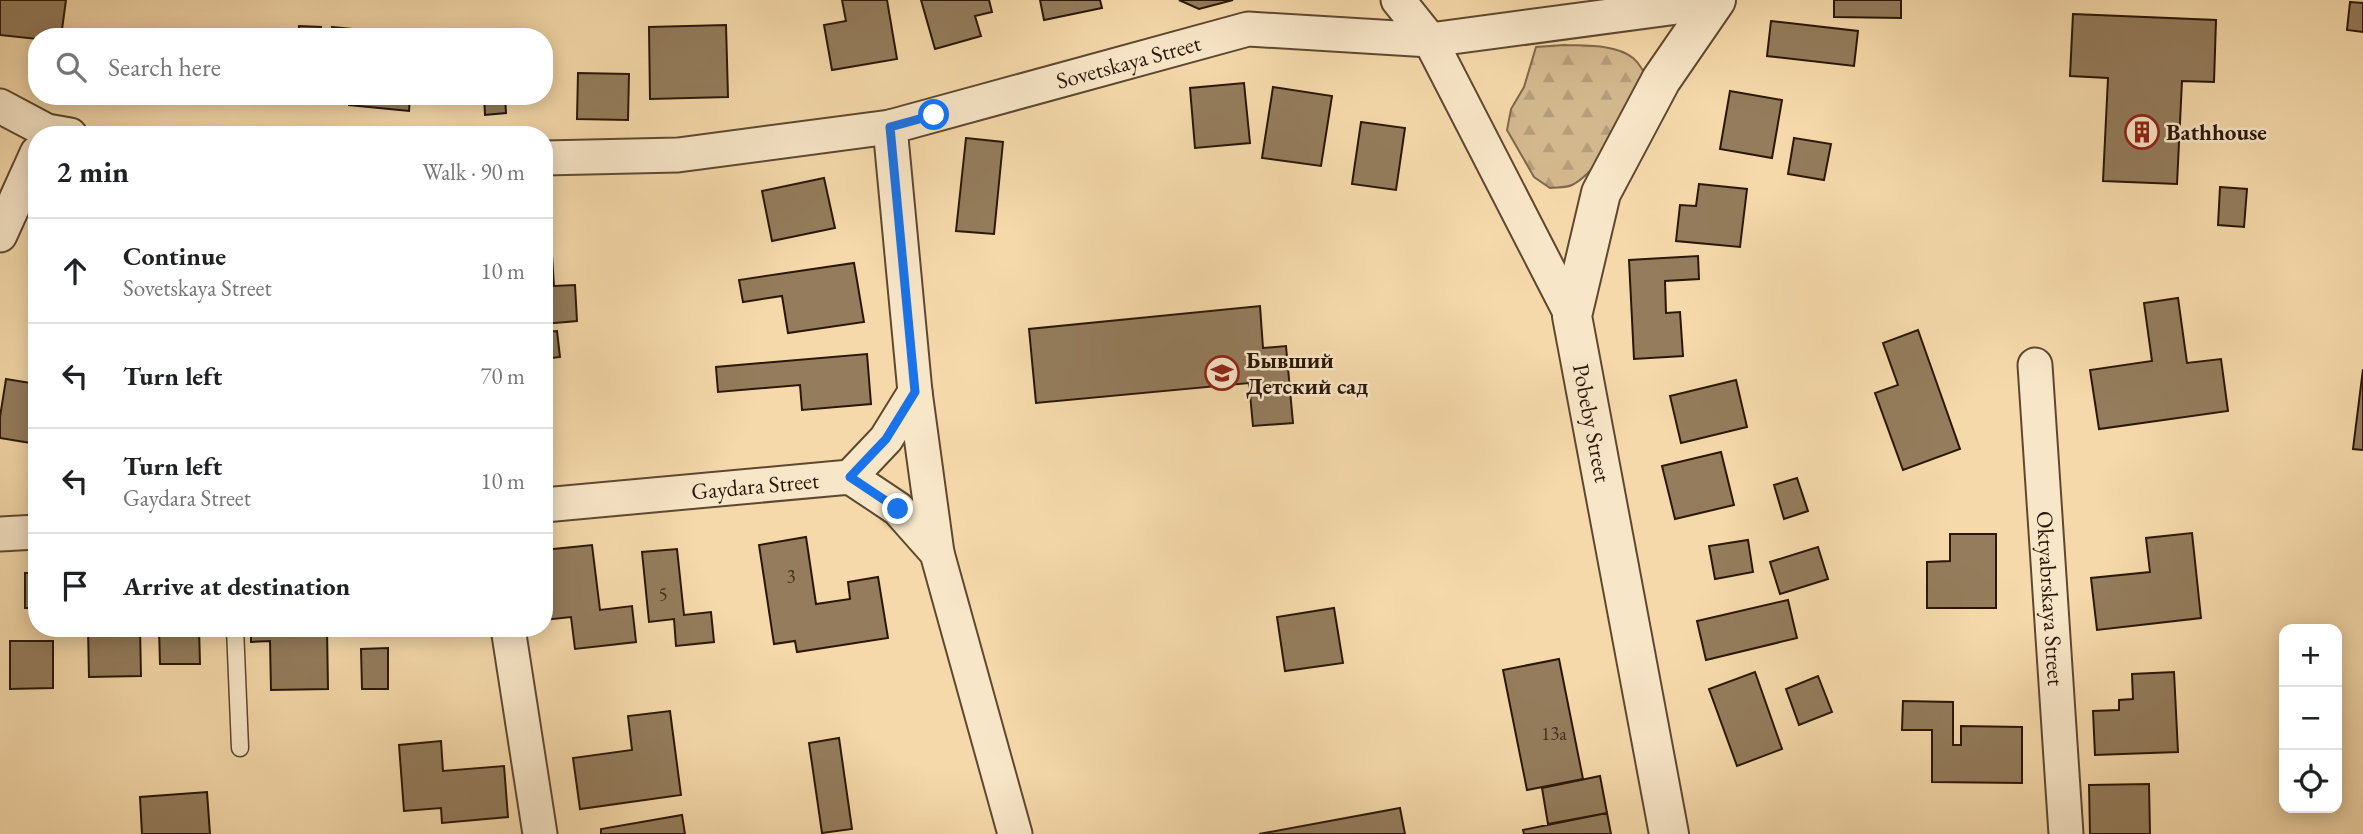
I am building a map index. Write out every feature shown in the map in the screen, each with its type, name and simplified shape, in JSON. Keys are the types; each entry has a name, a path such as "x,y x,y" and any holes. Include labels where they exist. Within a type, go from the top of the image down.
{"street":[{"name":"Pobeby Street","path":"1398,0 1430,40 1572,316 1669,834"},
{"name":"Sovetskaya Street","path":"553,158 678,155 890,127 1248,29 1430,40 1715,1"},
{"path":"1572,316 1601,193 1661,80 1715,1"},
{"path":"0,106 30,126"},
{"path":"890,127 915,392 937,553"},
{"path":"0,235 28,181"},
{"name":"Oktyabrskaya Street","path":"2035,365 2066,834"},
{"path":"850,477 886,439 915,392"},
{"name":"Gaydara Street","path":"553,504 850,477 898,509 937,553 1015,834"},
{"path":"0,534 28,532"},
{"path":"509,637 540,834"}],"lane":[{"path":"235,637 240,748"}],"green space":[{"path":"1536,47 1600,47 1626,53 1640,65 1645,81 1627,122 1593,168 1572,185 1550,188 1534,177 1507,130 1511,109 1524,87"}],"building":[{"path":"0,0 66,0 62,28 28,28 28,38 0,35"},
{"path":"842,0 887,0 897,59 832,70 824,25 846,21"},
{"path":"921,0 989,0 992,12 975,16 981,36 935,49"},
{"path":"1040,0 1100,0 1102,8 1044,20"},
{"path":"1179,0 1233,0 1199,9"},
{"path":"1834,0 1901,0 1901,18 1834,17"},
{"path":"2350,2 2363,3 2363,32 2347,30"},
{"name":"Bathhouse","path":"2073,14 2216,20 2214,82 2182,81 2177,184 2103,181 2108,78 2070,76"},
{"path":"1771,21 1858,31 1854,66 1767,56"},
{"path":"726,25 728,97 650,99 649,27"},
{"path":"299,26 321,27 321,28"},
{"path":"578,73 629,74 628,120 577,119"},
{"path":"1244,83 1250,143 1195,148 1190,88"},
{"path":"1273,87 1332,96 1321,166 1262,158"},
{"path":"1730,91 1782,100 1772,158 1720,149"},
{"path":"349,105 409,105 409,111"},
{"path":"484,105 506,105 506,113 485,115"},
{"path":"1361,122 1405,128 1396,190 1352,184"},
{"path":"966,138 1003,142 994,234 956,231"},
{"path":"1794,138 1831,144 1824,180 1788,174"},
{"path":"824,178 835,228 772,241 762,191"},
{"path":"1699,184 1747,189 1740,247 1676,241 1680,205 1696,206"},
{"path":"2220,187 2247,189 2244,227 2218,225"},
{"path":"1698,256 1699,279 1665,281 1666,313 1680,312 1683,356 1634,359 1629,260"},
{"path":"854,263 864,322 788,333 782,296 743,302 739,280"},
{"path":"553,271 554,286 575,285 577,321 553,323"},
{"path":"2178,298 2187,363 2221,359 2228,411 2099,429 2090,370 2152,361 2144,303"},
{"path":"1260,306 1263,348 1286,346 1293,423 1253,426 1249,383 1036,403 1029,329"},
{"path":"1918,330 1960,449 1903,470 1875,393 1898,385 1883,343"},
{"path":"553,331 557,331 560,357 553,358"},
{"path":"867,354 871,404 802,410 800,385 718,392 716,367"},
{"path":"2363,369 2363,450 2353,449"},
{"path":"6,379 28,383 28,443 0,438 0,417"},
{"path":"1736,380 1747,427 1681,443 1670,396"},
{"path":"1721,452 1734,505 1675,519 1662,466"},
{"path":"1797,478 1808,511 1784,519 1774,485"},
{"path":"2192,533 2201,618 2097,630 2091,578 2150,572 2146,538"},
{"path":"1950,534 1996,534 1996,608 1927,608 1927,562 1950,561"},
{"path":"806,537 816,604 850,599 848,582 878,577 888,638 797,652 795,641 774,644 759,545"},
{"path":"1748,540 1753,572 1715,579 1709,546"},
{"path":"592,545 600,610 632,606 636,642 575,649 571,617 553,619 553,549"},
{"path":"1818,547 1828,579 1780,594 1770,562"},
{"path":"677,549 684,615 711,612 714,642 676,646 674,619 649,622 642,552"},
{"path":"25,573 28,573 28,608 25,608"},
{"path":"1788,600 1797,638 1706,660 1697,621"},
{"path":"1334,608 1343,663 1285,671 1277,617"},
{"path":"88,637 140,637 141,676 89,677"},
{"path":"159,637 199,637 200,664 160,664"},
{"path":"251,637 327,637 328,689 271,690 270,641 251,642"},
{"path":"10,641 53,641 53,688 10,689"},
{"path":"388,648 388,689 362,689 361,649"},
{"path":"1559,659 1583,779 1527,790 1503,670"},
{"path":"1755,672 1782,749 1737,766 1709,689"},
{"path":"2174,672 2178,752 2095,755 2093,711 2119,710 2119,700 2133,699 2132,674"},
{"path":"1818,676 1832,712 1799,725 1786,689"},
{"path":"1903,701 1953,702 1953,745 1961,745 1961,726 2022,727 2022,783 1932,782 1932,730 1902,730"},
{"path":"670,711 681,795 580,809 573,758 632,750 628,716"},
{"path":"839,738 852,829 822,833 809,743"},
{"path":"441,741 443,771 504,766 508,817 442,823 441,808 404,811 399,745"},
{"path":"1600,776 1607,813 1548,824 1542,788"},
{"path":"2149,784 2150,834 2090,834 2089,785"},
{"path":"207,792 210,834 142,834 140,797"},
{"path":"1400,808 1405,834 1259,834"},
{"path":"1607,813 1611,834 1524,834 1523,830"},
{"path":"682,815 685,834 601,834 601,829"}],"place":[{"name":"Bathhouse","path":"2142,132"},
{"name":"Бывший Детский сад","path":"1222,373"}],"route":[{"path":"898,509 850,477 886,439 915,392 890,127 934,115"}]}
